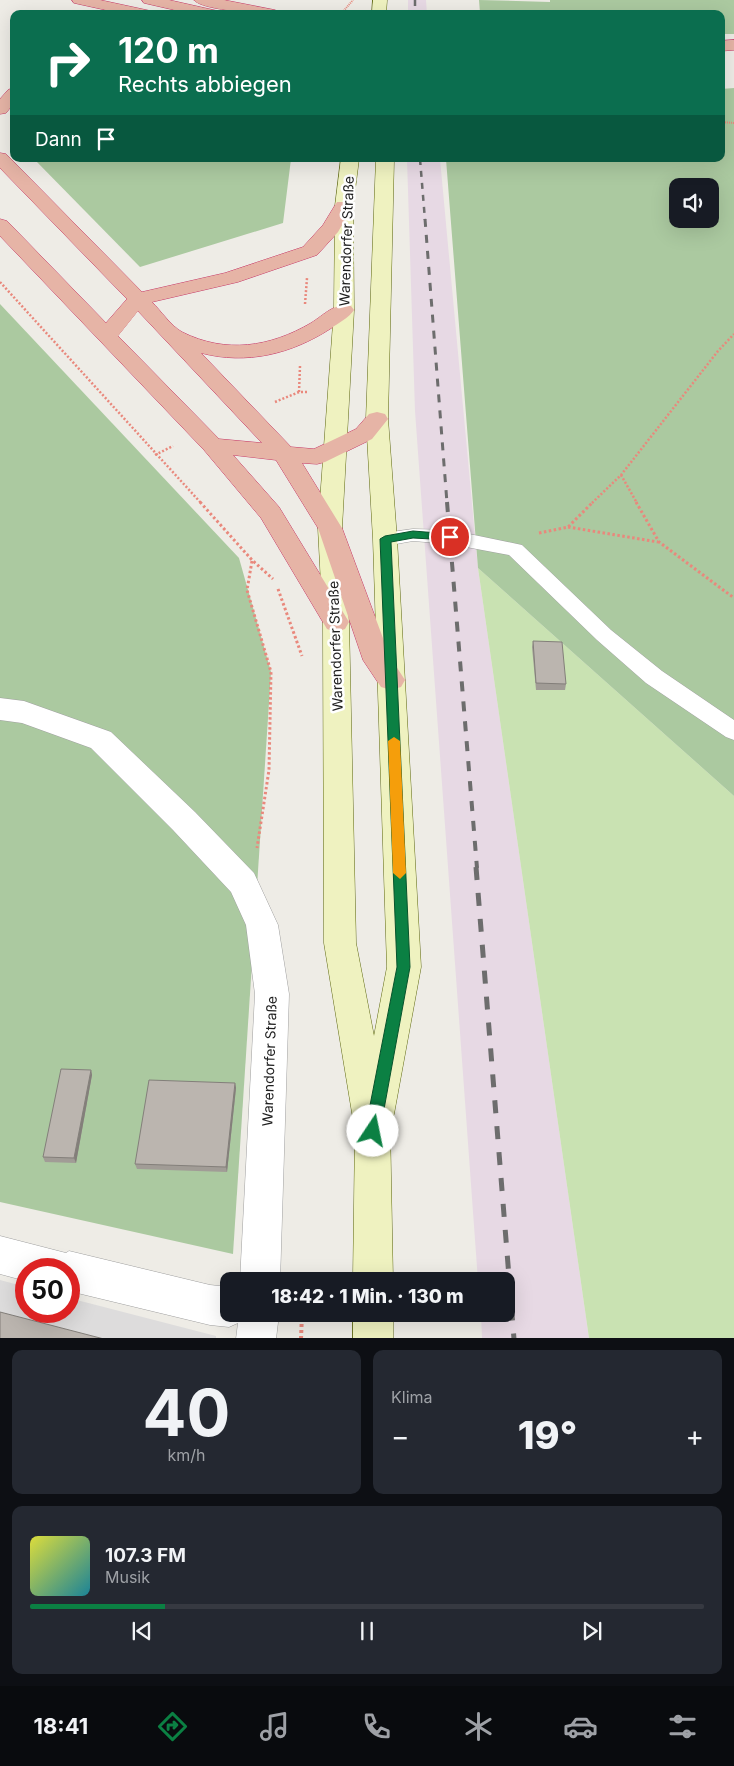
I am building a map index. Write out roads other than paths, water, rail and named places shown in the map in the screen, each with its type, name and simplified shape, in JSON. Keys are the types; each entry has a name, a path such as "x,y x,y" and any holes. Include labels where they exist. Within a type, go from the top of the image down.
{"highway":[{"path":"79,0 127,10"},
{"path":"149,0 195,10"},
{"path":"201,0 255,10"},
{"path":"237,0 263,10"},
{"path":"0,109 10,98"},
{"path":"0,158 174,336 284,453 330,528 378,660 391,680"},
{"path":"106,337 138,299 231,278 310,252 331,228 344,206"},
{"path":"0,225 212,445 270,512 336,622"},
{"path":"174,336 223,352 257,351 278,346 307,334 344,310"},
{"path":"212,445 317,457 364,434 377,419"}],"main road":[{"name":"Warendorfer Straße","path":"350,162 344,206 344,310 330,528 336,622 340,943 373,1131 373,1272"},
{"name":"Warendorfer Straße","path":"373,1131 404,967 385,539 377,419 385,162"},
{"path":"373,1322 373,1338"}],"street":[{"name":"Warendorfer Straße","path":"0,708 24,712 101,740 184,821 243,883 262,925 272,994 260,1272"},
{"path":"0,1255 15,1259"},
{"path":"80,1274 220,1306"},
{"path":"256,1338 257,1322"}],"lane":[{"path":"385,539 413,535 450,537 515,550 604,635 654,677 734,731"}],"railway":[{"path":"415,0 415,10"},
{"path":"420,162 425,220"},
{"path":"425,219 447,503"},
{"path":"447,502 477,868"},
{"path":"476,867 514,1338"}]}
